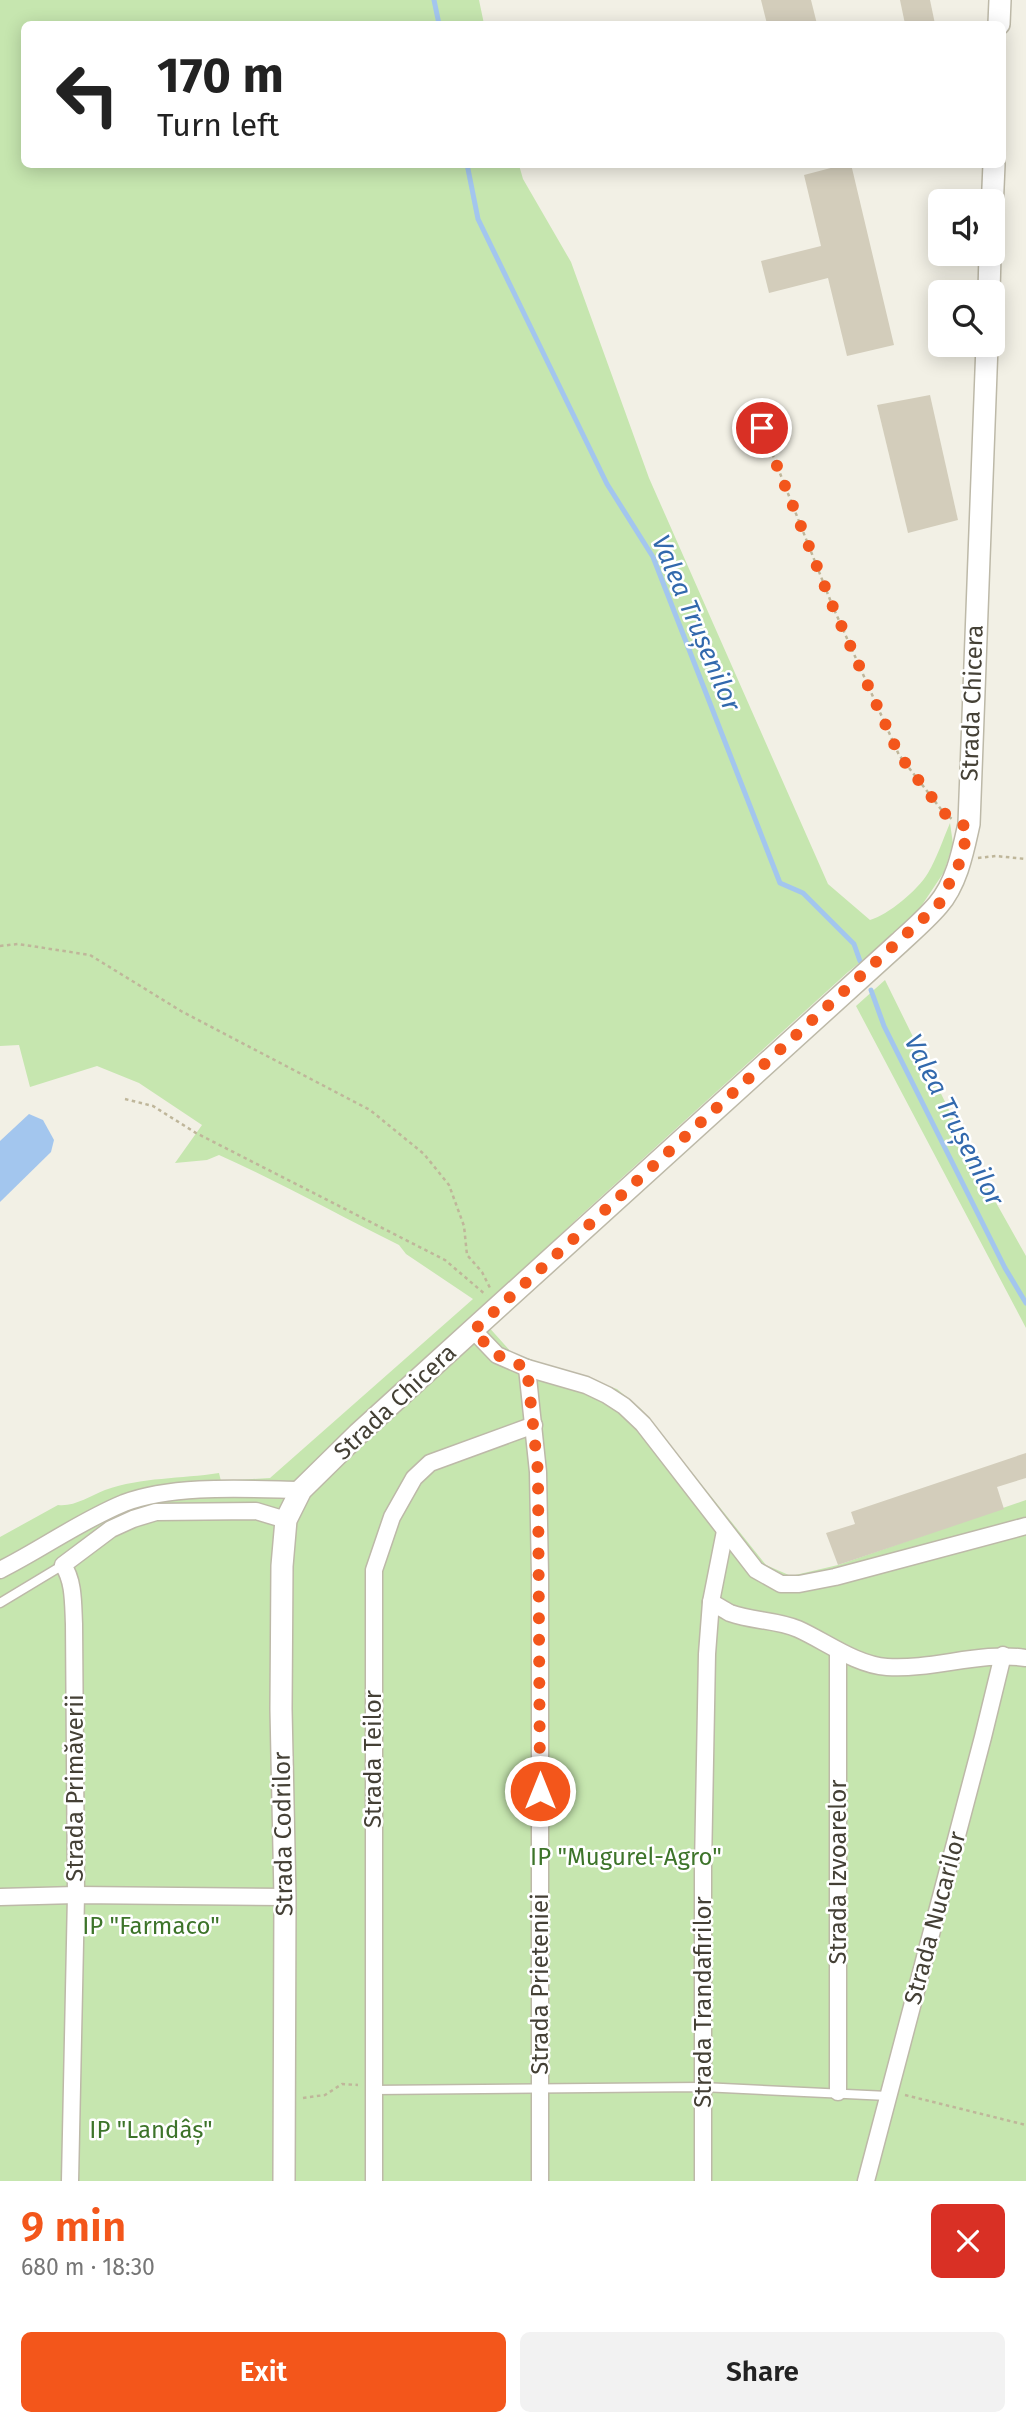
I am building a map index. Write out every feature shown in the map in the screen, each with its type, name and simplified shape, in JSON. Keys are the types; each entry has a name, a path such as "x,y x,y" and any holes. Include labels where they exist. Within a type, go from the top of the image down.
{"street":[{"path":"999,21 1000,0"},
{"path":"993,189 994,168"},
{"name":"Strada Chicera","path":"302,1490 358,1434 939,904 961,860 968,828 987,357"},
{"path":"473,1331 497,1355 527,1368 586,1385 624,1406 643,1424 756,1570 780,1584 799,1584 835,1577 1026,1526"},
{"name":"Strada Prieteniei","path":"527,1368 538,1472 540,1575 540,2181"},
{"name":"Strada Teilor","path":"374,2181 374,1570 392,1517 414,1478 430,1463 534,1425"},
{"path":"0,1570 91,1518 127,1502 162,1494 226,1489 302,1490"},
{"name":"Strada Codrilor","path":"284,2181 282,1566 286,1520 302,1490"},
{"path":"62,1564 111,1529 156,1512 256,1511 286,1520"},
{"name":"Strada Trandafirilor","path":"703,2181 706,1681 712,1602 724,1531"},
{"name":"Strada Primăverii","path":"62,1564 71,1585 74,1624 76,1895 70,2181"},
{"path":"712,1602 732,1613 779,1622 800,1630 838,1652 884,1667 938,1666 1003,1655 1026,1658"},
{"name":"Strada Izvoarelor","path":"838,1652 838,2092"},
{"name":"Strada Nucarilor","path":"866,2181 1003,1655"},
{"path":"0,1897 285,1897"}],"lane":[{"path":"0,1603 62,1564"},
{"path":"373,2091 702,2087 888,2096"}],"path":[{"path":"762,428 833,607 899,755 944,813 968,828"},
{"path":"961,860 996,856 1026,859"},
{"path":"0,946 18,944 90,956 181,1011 370,1110 424,1154 449,1185 464,1226 467,1255 482,1272 498,1307"},
{"path":"125,1099 153,1106 197,1133 444,1260 498,1307"},
{"path":"285,2084 293,2085 304,2099 325,2095 342,2084 365,2086 373,2091"},
{"path":"888,2096 895,2093 1026,2125"}],"green space":[{"path":"0,0 479,0 483,21 21,21 21,168 520,168 523,179 571,262 649,478 828,884 870,920 885,913 923,880 950,823 953,844 944,872 912,920 848,972 580,1216 477,1314 512,1353 617,1389 641,1409 766,1565 791,1576 838,1565 1026,1500 1026,2181 0,2181 0,1537 58,1505 76,1503 119,1486 147,1480 219,1473 221,1481 270,1478 473,1299 406,1254 399,1245 219,1155 207,1160 175,1163 202,1125 139,1083 97,1066 30,1087 19,1045 0,1046"},
{"path":"885,980 985,1183 1026,1256 1026,1328 856,1006"}],"water":[{"path":"29,1114 43,1120 54,1140 51,1152 0,1202 0,1141"}],"building":[{"path":"761,0 811,0 816,21 766,21"},
{"path":"900,0 930,0 934,21 904,21"},
{"path":"831,168 852,168 894,345 847,356 828,278 769,293 761,261 821,246 804,175"},
{"path":"930,395 958,520 908,533 877,405"},
{"path":"1026,1453 1026,1478 997,1487 1004,1509 838,1565 826,1533 855,1524 851,1512"}],"waterway":[{"name":"Valea Trușenilor","path":"434,0 438,21"},
{"name":"Valea Trușenilor","path":"468,168 478,219 607,484 653,557 780,883 803,893 854,944 860,961"},
{"name":"Valea Trușenilor","path":"871,990 884,1026 1005,1268 1026,1303"}],"route":[{"path":"540,1791 538,1472 527,1368 497,1355 473,1331 939,904 961,860 968,828 944,813 899,755 833,607 762,428"}],"park label":[{"name":"IP \"Mugurel-Agro\"","path":"626,1857"},
{"name":"IP \"Farmaco\"","path":"151,1926"},
{"name":"IP \"Landâș\"","path":"151,2130"}]}
